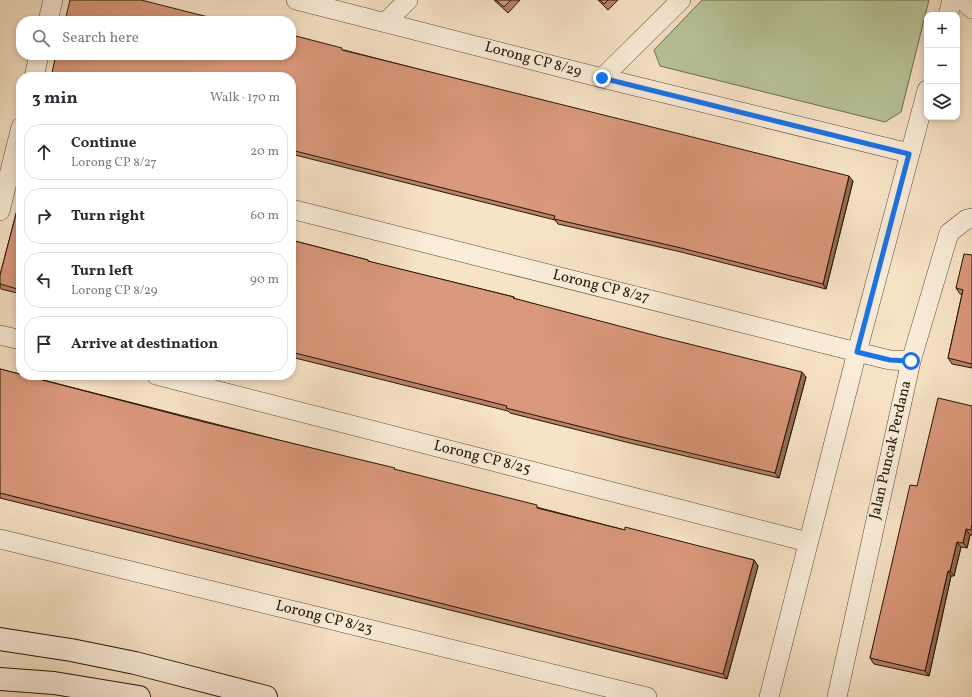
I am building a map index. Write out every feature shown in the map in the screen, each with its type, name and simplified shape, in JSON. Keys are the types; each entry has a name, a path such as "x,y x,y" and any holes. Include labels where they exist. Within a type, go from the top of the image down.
{"main road":[{"path":"0,639 71,650 266,697"},
{"path":"0,679 54,682 139,697"}],"street":[{"path":"49,16 53,0"},
{"name":"Lorong CP 8/29","path":"296,0 909,154"},
{"path":"386,22 408,0"},
{"path":"602,78 681,0"},
{"path":"949,12 952,0"},
{"path":"963,0 972,9"},
{"path":"35,72 38,60"},
{"path":"769,697 857,352 924,101"},
{"path":"0,211 16,151"},
{"name":"Lorong CP 8/27","path":"296,210 857,352 890,360 911,361"},
{"name":"Jalan Puncak Perdana","path":"837,697 911,361 950,233 967,219 972,218"},
{"path":"0,335 16,339"},
{"name":"Lorong CP 8/25","path":"176,380 808,542"},
{"name":"Lorong CP 8/23","path":"0,539 647,697"}],"green space":[{"path":"702,0 929,0 926,12 924,12 924,20 901,112 885,122 660,66 654,50"}],"building":[{"path":"70,0 141,0 204,16 66,16"},
{"path":"496,0 511,0 504,7"},
{"path":"600,0 608,0 604,4"},
{"path":"296,36 342,48 342,50 849,176 823,284 677,247 554,219 555,216 296,151 296,72 52,72 55,60 296,60"},
{"path":"16,214 16,289 0,284 0,275"},
{"path":"296,241 368,261 514,297 513,298 657,336 802,372 775,473 506,408 507,406 296,353"},
{"path":"964,254 972,255 972,364 948,358 963,290 956,288"},
{"path":"0,369 16,373 16,380 42,380 204,422 395,468 394,469 537,505 537,508 625,530 625,527 754,560 723,674 0,493"},
{"path":"938,398 972,406 972,524 971,530 966,529 963,543 957,542 950,571 948,571 925,671 870,658 910,485 917,486"}],"route":[{"path":"602,78 909,154 857,352 890,360 911,361"}]}
